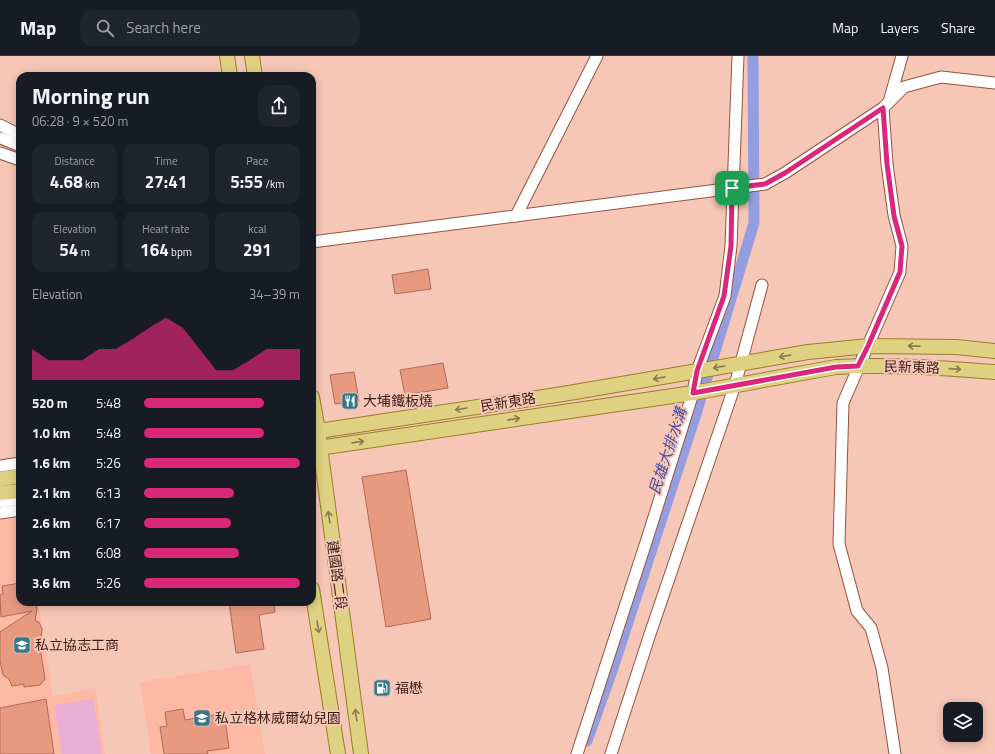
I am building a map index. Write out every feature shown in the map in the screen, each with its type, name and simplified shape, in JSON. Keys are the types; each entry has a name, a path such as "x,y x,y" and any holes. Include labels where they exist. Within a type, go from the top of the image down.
{"main road":[{"path":"227,56 229,72"},
{"path":"252,56 254,72"},
{"name":"民新東路","path":"316,431 563,394 808,352 868,346 956,347 995,351"},
{"name":"民新東路","path":"316,448 693,393 836,367 930,367 995,372"},
{"name":"建國路二段","path":"316,448 361,754"},
{"path":"0,479 16,477"},
{"path":"0,493 16,491"},
{"name":"建國路二段","path":"315,606 338,754"}],"street":[{"path":"516,216 597,56"},
{"path":"577,754 693,393 697,371 724,296 731,246 738,56"},
{"path":"895,754 882,668 871,628 857,612 839,544 843,403 900,272 902,246 893,208 887,164 886,105 902,56"},
{"path":"316,241 765,184 785,173 886,105 904,87 941,77 995,83"},
{"path":"0,125 16,133"},
{"path":"1,138 16,144"},
{"path":"0,153 16,159"},
{"path":"611,754 650,634 736,385 762,285"},
{"path":"0,466 16,464"},
{"path":"0,471 16,469"},
{"path":"0,502 16,500"},
{"path":"0,513 16,511"}],"shaded area":[{"name":"私立協志工商","path":"16,517 16,606 39,606 53,696 95,688 105,754 0,754 0,519"},
{"name":"私立格林威爾幼兒園","path":"250,664 265,754 151,754 140,682"},
{"path":"93,699 102,754 62,754 54,705"}],"building":[{"path":"428,269 431,289 395,294 392,275"},
{"path":"443,363 448,388 405,395 400,370"},
{"path":"354,372 359,401 335,404 330,375"},
{"path":"406,470 431,619 386,627 362,477"},
{"path":"16,584 16,606 36,606 35,621 39,622 42,629 41,638 39,641 45,679 40,685 24,687 24,684 12,686 9,679 3,675 0,661 0,632 32,611 1,617 0,595 3,594 2,586"},
{"path":"230,606 274,606 275,612 259,615 264,649 236,653"},
{"path":"46,699 54,754 0,754 0,708"},
{"path":"183,709 185,720 224,713 229,748 207,751 208,754 164,754 160,727 167,726 165,712"}],"waterway":[{"name":"民雄大排水溝","path":"587,741 612,671 696,414 754,223 753,56"}],"place":[{"name":"大埔鐵板燒","path":"350,401"},
{"name":"私立協志工商","path":"22,645"},
{"name":"福懋","path":"382,688"},
{"name":"私立格林威爾幼兒園","path":"202,718"}],"route":[{"path":"883,108 887,164 894,216 902,246 900,272 858,366 836,367 693,393 697,371 724,296 731,246 732,188 765,184 785,173 883,108"}]}
